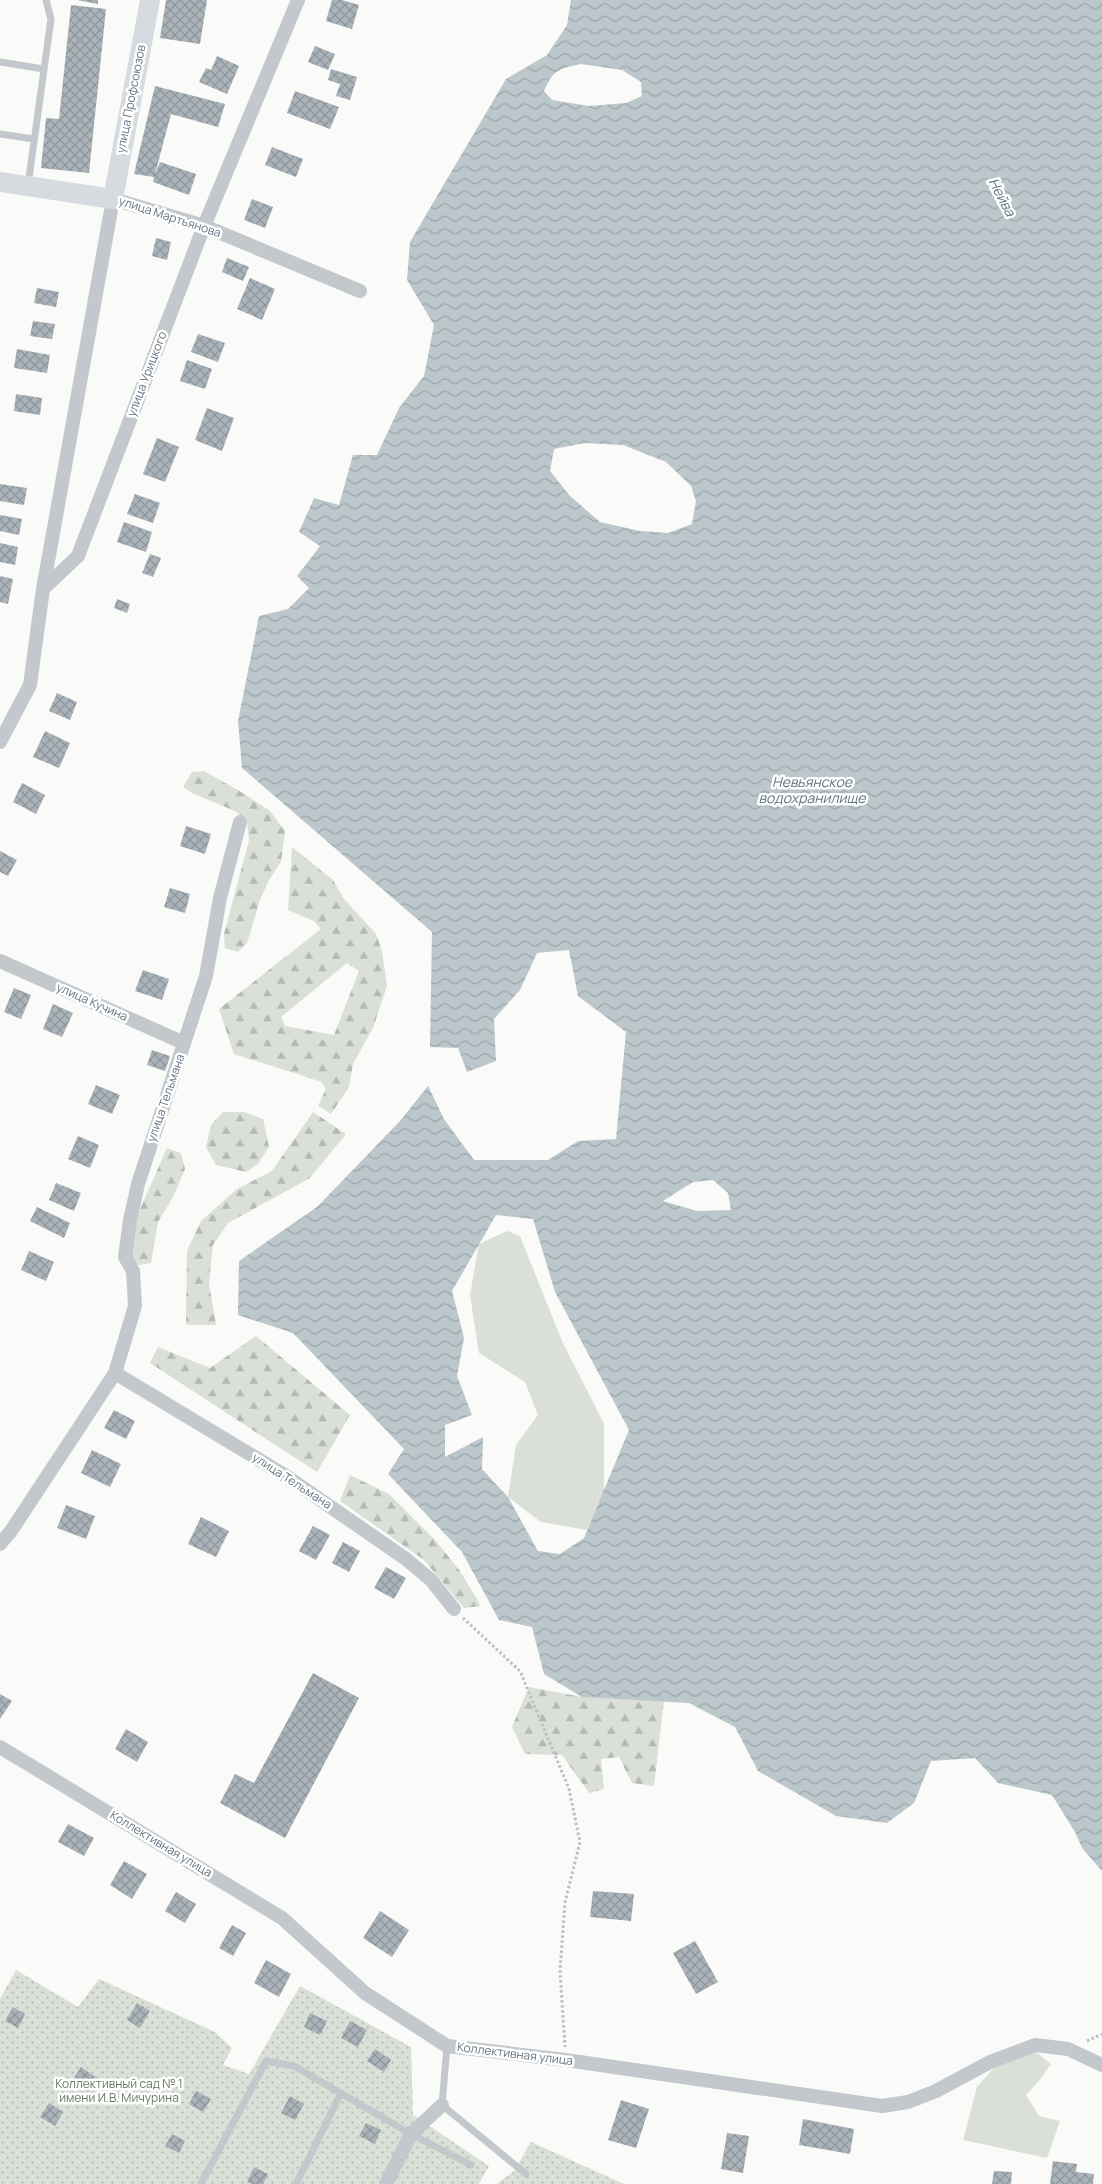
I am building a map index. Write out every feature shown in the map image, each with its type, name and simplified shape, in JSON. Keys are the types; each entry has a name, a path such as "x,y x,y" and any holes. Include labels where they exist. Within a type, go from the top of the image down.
{"street":[{"name":"улица Профсоюзов","path":"113,198 150,0"},
{"name":"улица Урицкого","path":"44,589 78,556 204,226 298,0"},
{"name":"улица Мартьянова","path":"0,182 113,198 204,226 360,292"},
{"path":"0,742 30,685 44,589 113,198"},
{"name":"улица Тельмана","path":"0,1544 12,1531 114,1373 135,1306 133,1271 125,1257 130,1220 138,1184 206,976 220,898 240,822"},
{"name":"улица Кучина","path":"0,961 184,1043"},
{"name":"улица Тельмана","path":"114,1373 286,1476 366,1531 431,1580 454,1609"},
{"name":"Коллективная улица","path":"0,1747 282,1918 365,1993 446,2046 566,2060 882,2106 908,2102 990,2062 1035,2045 1068,2049 1102,2065"},
{"path":"386,2184 412,2134 442,2105"}],"lane":[{"path":"28,186 51,19 46,0"},
{"path":"0,62 44,69"},
{"path":"0,134 34,139"},
{"path":"446,2046 442,2105 526,2174"},
{"path":"202,2184 266,2060 294,2066 412,2134 471,2165"},
{"path":"296,2184 341,2093"}],"path":[{"path":"454,1609 520,1671 569,1789 580,1842 565,1902 560,1971 566,2060"}],"green space":[{"path":"204,771 270,811 285,831 281,862 269,880 260,900 247,943 238,952 225,948 224,934 249,840 247,822 237,812 192,793 183,787 192,772"},
{"path":"292,847 333,880 344,899 376,934 382,951 387,986 373,1028 353,1064 349,1087 331,1114 318,1106 326,1089 322,1082 234,1054 219,1009 321,929 314,921 288,910","holes":["347,963 359,971 334,1035 285,1026 281,1017"]},
{"path":"223,1112 244,1112 263,1119 269,1147 258,1164 246,1172 216,1165 206,1147 211,1125"},
{"path":"313,1112 346,1134 310,1178 228,1223 213,1245 209,1283 216,1325 186,1325 187,1251 201,1221 237,1189 272,1171"},
{"path":"167,1148 181,1153 185,1169 174,1195 158,1222 151,1263 132,1266 131,1243 140,1209"},
{"path":"507,1231 520,1236 562,1341 604,1424 604,1491 587,1530 541,1522 508,1497 516,1445 538,1415 525,1382 479,1353 470,1295 479,1244"},
{"path":"256,1336 350,1415 317,1472 150,1363 158,1347 210,1368"},
{"path":"350,1475 389,1494 436,1541 460,1571 481,1606 464,1608 424,1560 340,1501"},
{"path":"529,1687 582,1697 664,1701 654,1786 632,1783 619,1757 601,1759 604,1789 589,1793 562,1755 525,1754 512,1727"},
{"name":"Коллективный сад № 1 имени И.В. Мичурина","path":"16,1970 78,2007 99,1979 215,2032 232,2048 223,2065 249,2074 300,1986 411,2047 413,2115 489,2166 479,2184 0,2184 0,1999"},
{"path":"1036,2052 1051,2064 1026,2095 1039,2116 1060,2121 1047,2158 963,2140 977,2087 997,2064"},
{"path":"531,2142 624,2184 497,2184 514,2171"}],"water":[{"name":"Невьянское водохранилище","path":"571,0 1102,0 1102,1871 1082,1848 1075,1832 1052,1795 998,1783 975,1758 931,1761 914,1803 887,1823 836,1816 758,1771 735,1727 689,1703 582,1697 544,1674 532,1627 499,1620 462,1552 388,1474 404,1449 293,1333 238,1315 239,1261 317,1207 400,1121 428,1086 444,1119 474,1160 548,1160 578,1141 616,1139 626,1032 578,996 569,950 537,953 520,990 494,1019 496,1061 467,1072 458,1048 430,1047 432,932 242,768 238,721 259,616 288,609 309,588 297,576 320,546 299,532 314,498 339,505 353,455 377,455 399,408 424,376 434,325 407,280 410,242 506,79 547,55 567,25","holes":["581,64 622,70 641,82 642,96 626,103 589,106 552,100 544,91 554,74 562,69","585,443 623,445 666,462 691,486 696,501 692,524 668,533 640,531 600,522 570,496 550,471 554,449","713,1180 728,1193 731,1210 697,1211 663,1201 693,1182","496,1215 533,1219 555,1292 629,1430 584,1538 560,1554 538,1551 508,1497 482,1469 483,1437 445,1457 445,1425 472,1415 457,1376 464,1338 452,1291"]}],"building":[{"path":"77,0 98,0 98,4"},
{"path":"166,0 207,0 200,44 160,38"},
{"path":"332,0 342,0 359,5 352,29 326,21"},
{"path":"71,5 106,9 89,173 41,168 46,118 59,119"},
{"path":"315,46 335,54 328,70 308,62"},
{"path":"217,56 239,66 227,94 199,82 206,68 211,70"},
{"path":"331,69 357,77 350,100 336,96 340,84 328,80"},
{"path":"155,86 225,104 218,127 171,114 155,174 160,162 196,174 189,195 153,182 154,177 134,174"},
{"path":"295,91 339,107 330,129 287,113"},
{"path":"272,147 303,159 296,177 265,165"},
{"path":"252,199 273,207 265,228 244,220"},
{"path":"156,238 171,242 167,260 152,256"},
{"path":"227,258 249,267 243,281 222,272"},
{"path":"250,278 275,289 262,320 237,309"},
{"path":"37,288 59,292 56,307 34,303"},
{"path":"33,321 55,324 52,339 30,336"},
{"path":"198,334 225,343 218,362 191,352"},
{"path":"17,349 50,355 47,373 14,368"},
{"path":"187,360 212,369 205,389 180,381"},
{"path":"16,394 42,398 40,415 14,411"},
{"path":"207,408 234,418 222,451 195,440"},
{"path":"157,438 179,447 165,482 143,474"},
{"path":"0,484 27,488 24,505 0,501"},
{"path":"135,494 160,503 153,523 127,514"},
{"path":"0,515 22,519 19,535 0,531"},
{"path":"124,522 152,532 146,552 117,542"},
{"path":"0,543 18,547 15,565 0,562"},
{"path":"150,554 161,558 153,577 142,573"},
{"path":"0,576 13,579 8,604 0,602"},
{"path":"117,599 130,604 127,613 114,608"},
{"path":"57,693 77,702 70,720 49,711"},
{"path":"45,731 70,743 59,768 33,757"},
{"path":"22,783 45,795 36,814 13,802"},
{"path":"186,826 211,834 205,854 180,846"},
{"path":"0,851 17,860 8,876 0,872"},
{"path":"170,888 190,894 185,913 164,907"},
{"path":"143,970 169,979 162,1000 135,991"},
{"path":"14,988 31,995 21,1019 4,1012"},
{"path":"53,1004 73,1013 62,1037 43,1029"},
{"path":"152,1050 170,1056 165,1071 147,1065"},
{"path":"96,1085 120,1095 112,1114 88,1104"},
{"path":"78,1136 99,1145 90,1168 68,1159"},
{"path":"56,1183 81,1193 74,1211 49,1200"},
{"path":"37,1207 70,1223 64,1238 30,1221"},
{"path":"29,1251 54,1262 46,1281 21,1270"},
{"path":"114,1410 135,1421 126,1439 104,1428"},
{"path":"92,1450 121,1464 110,1487 81,1473"},
{"path":"66,1505 95,1516 86,1539 57,1528"},
{"path":"201,1517 229,1531 216,1557 188,1544"},
{"path":"313,1526 330,1535 316,1560 299,1551"},
{"path":"343,1542 360,1551 349,1572 332,1563"},
{"path":"386,1567 406,1578 394,1599 374,1588"},
{"path":"313,1673 359,1698 285,1838 220,1803 235,1774 254,1783"},
{"path":"0,1694 12,1701 0,1719"},
{"path":"126,1729 148,1742 137,1762 115,1749"},
{"path":"68,1824 94,1838 84,1856 58,1842"},
{"path":"124,1861 147,1874 132,1899 110,1885"},
{"path":"593,1891 634,1894 631,1921 590,1917"},
{"path":"176,1892 196,1904 185,1923 165,1911"},
{"path":"380,1911 409,1930 392,1957 363,1938"},
{"path":"232,1925 246,1933 233,1956 219,1948"},
{"path":"695,1941 718,1982 696,1994 673,1953"},
{"path":"266,1960 291,1974 279,1997 254,1983"},
{"path":"137,2003 150,2011 140,2028 127,2020"},
{"path":"13,2007 25,2014 18,2028 5,2021"},
{"path":"310,2013 327,2021 320,2035 304,2027"},
{"path":"350,2021 367,2030 358,2047 341,2038"},
{"path":"375,2049 391,2060 384,2072 367,2061"},
{"path":"81,2067 97,2078 88,2092 72,2081"},
{"path":"196,2091 211,2099 203,2112 189,2104"},
{"path":"290,2096 304,2104 295,2120 281,2113"},
{"path":"621,2100 649,2109 636,2148 608,2140"},
{"path":"49,2103 63,2112 55,2126 40,2117"},
{"path":"803,2119 854,2129 850,2154 799,2145"},
{"path":"366,2123 381,2130 375,2144 359,2136"},
{"path":"727,2133 749,2136 743,2173 721,2169"},
{"path":"172,2134 185,2141 179,2153 165,2146"},
{"path":"1053,2161 1077,2164 1076,2172 1094,2174 1093,2184 1050,2184"},
{"path":"254,2167 268,2174 263,2184 247,2182"},
{"path":"994,2171 1012,2172 1011,2184 992,2184"}],"water label":[{"name":"Нейва","path":"1002,197"}]}
